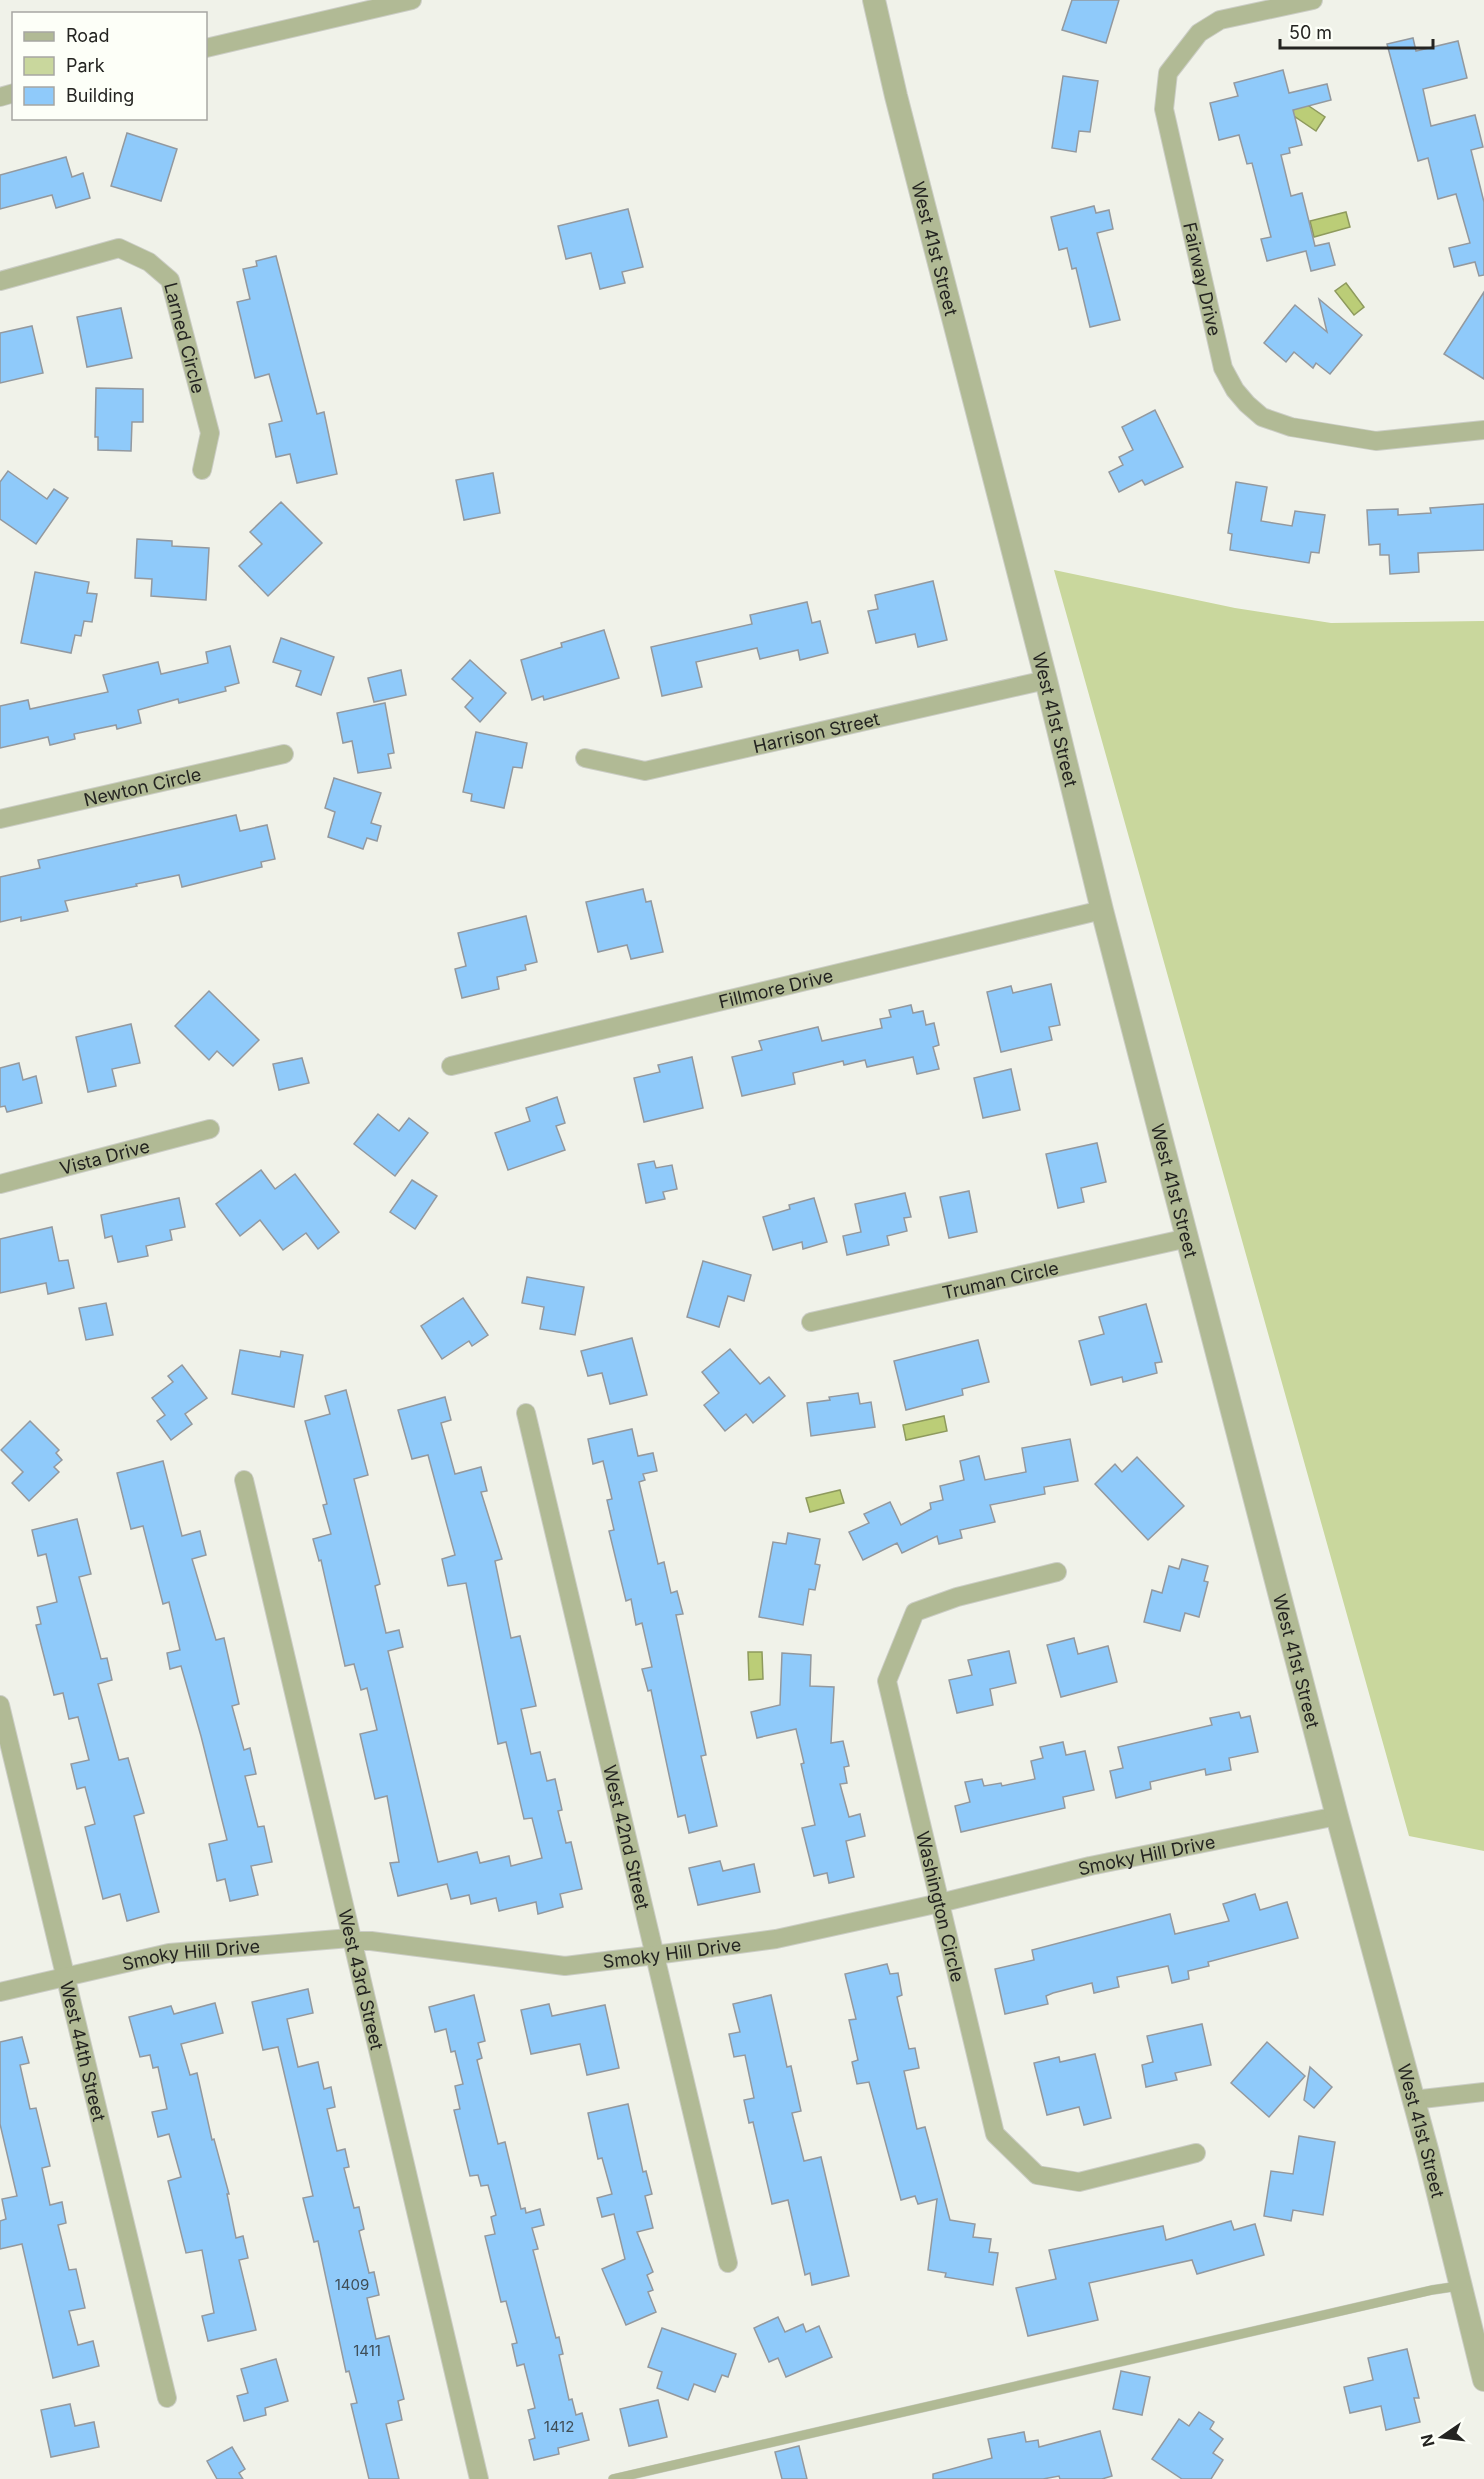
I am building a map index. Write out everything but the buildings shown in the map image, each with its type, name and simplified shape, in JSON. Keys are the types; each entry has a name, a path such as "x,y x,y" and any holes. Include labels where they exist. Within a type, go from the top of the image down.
{"street":[{"path":"207,48 412,0"},
{"name":"West 41st Street","path":"874,0 896,96 1046,680 1102,910 1337,1816 1428,2153 1484,2380"},
{"name":"Fairway Drive","path":"1313,0 1220,20 1199,33 1168,73 1164,110 1223,368 1235,390 1247,404 1262,417 1291,428 1376,441 1484,430"},
{"name":"Larned Circle","path":"0,281 119,248 149,262 170,280 210,432 202,470"},
{"name":"Harrison Street","path":"585,758 645,771 1046,680"},
{"name":"Newton Circle","path":"0,819 285,754"},
{"name":"Fillmore Drive","path":"451,1066 1102,910"},
{"name":"Vista Drive","path":"0,1184 210,1129"},
{"name":"Truman Circle","path":"811,1322 1188,1238"},
{"name":"West 42nd Street","path":"526,1413 728,2263"},
{"name":"West 43rd Street","path":"244,1480 479,2479"},
{"name":"Washington Circle","path":"1057,1572 957,1597 915,1612 887,1681 995,2134 1037,2175 1080,2182 1196,2153"},
{"name":"West 44th Street","path":"0,1704 167,2398"},
{"name":"Smoky Hill Drive","path":"0,1992 169,1953 350,1938 352,1941 371,1941 565,1966 655,1955 776,1939 940,1903 1090,1866 1337,1816"},
{"path":"1413,2100 1484,2092"}],"lane":[{"path":"613,2479 1432,2290 1459,2286"}],"green space":[{"path":"1054,570 1235,608 1331,623 1484,621 1484,1851 1409,1836"}],"shaded area":[{"path":"1300,100 1325,117 1316,131 1291,114"},
{"path":"1346,212 1350,227 1314,237 1310,221"},
{"path":"1346,283 1364,307 1354,315 1335,291"},
{"path":"944,1416 947,1431 906,1440 903,1425"},
{"path":"840,1490 844,1503 810,1512 806,1498"},
{"path":"748,1652 762,1652 763,1679 749,1680"}]}
